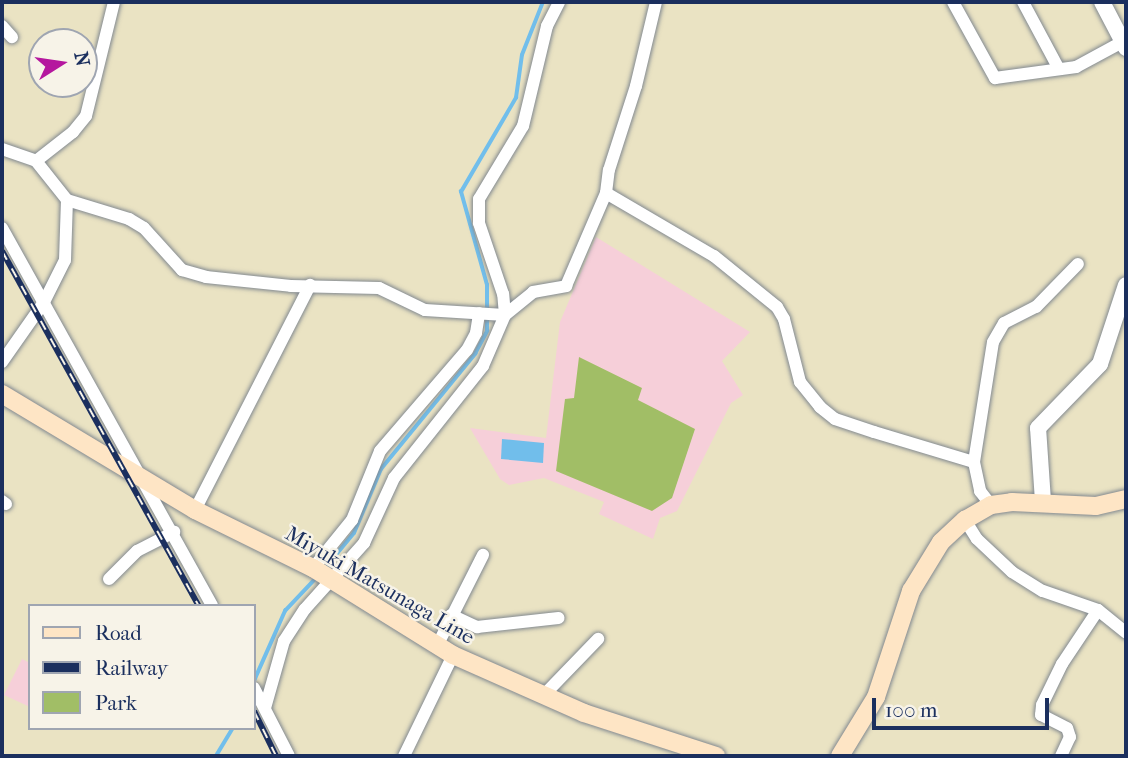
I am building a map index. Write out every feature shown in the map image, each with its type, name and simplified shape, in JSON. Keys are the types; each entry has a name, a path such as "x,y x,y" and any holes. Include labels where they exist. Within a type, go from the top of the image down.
{"main road":[{"name":"Miyuki Matsunaga Line","path":"2,394 145,482 323,574 453,656 542,697 716,756"},
{"path":"841,756 876,697 911,591 941,542 965,520 991,505 1043,501 1096,506 1124,503"}],"street":[{"path":"36,161 73,132 86,116 114,2"},
{"path":"505,315 503,293 479,223 479,199 523,126 547,26 559,2"},
{"path":"323,574 365,543 394,478 483,366 505,315 533,292 566,286 606,193 609,170 636,86 656,2"},
{"path":"953,2 995,78 1076,67 1125,43 1102,2"},
{"path":"1023,2 1059,69"},
{"path":"2,26 12,37"},
{"path":"2,149 36,161 67,200 106,210 144,228 182,270 237,281 379,288 425,310 505,315"},
{"path":"606,193 714,256 777,307 784,319 800,382 809,397 835,419 974,462"},
{"path":"2,362 44,302 65,260 67,200"},
{"path":"2,228 174,532 211,604"},
{"path":"991,505 980,491 974,462 993,341 1004,323 1036,307 1078,264"},
{"path":"195,510 310,285"},
{"path":"1043,501 1038,428 1100,365 1126,285"},
{"path":"265,708 284,641 305,609 352,520 380,451 430,397 467,350 476,332 479,313"},
{"path":"430,397 447,410"},
{"path":"965,520 977,538 1012,572 1043,591 1098,610 1126,633"},
{"path":"109,579 136,551 174,532"},
{"path":"438,645 483,555"},
{"path":"1062,756 1070,737 1067,728 1041,715 1042,705 1062,664 1098,610"},
{"path":"451,615 477,627 559,618"},
{"path":"542,697 598,639"},
{"path":"404,756 453,656"},
{"path":"256,693 289,756"}],"shaded area":[{"path":"596,237 750,332 722,361 743,395 731,403 677,511 660,518 653,539 599,514 604,502 544,478 509,485 500,479 470,428 546,438 560,322"},
{"path":"22,659 28,662 28,706 4,695"}],"green space":[{"path":"579,357 642,388 638,400 695,429 672,498 652,511 556,471 565,399 574,398"}],"water":[{"path":"502,439 544,443 543,463 501,459"}],"waterway":[{"path":"325,568 354,533 381,469 475,354 487,331 487,285 461,192 516,98 522,55 543,2"},
{"path":"256,676 285,611 318,576"},
{"path":"216,756 232,730"}],"railway":[{"path":"2,251 198,604"},
{"path":"256,715 276,756"}]}
